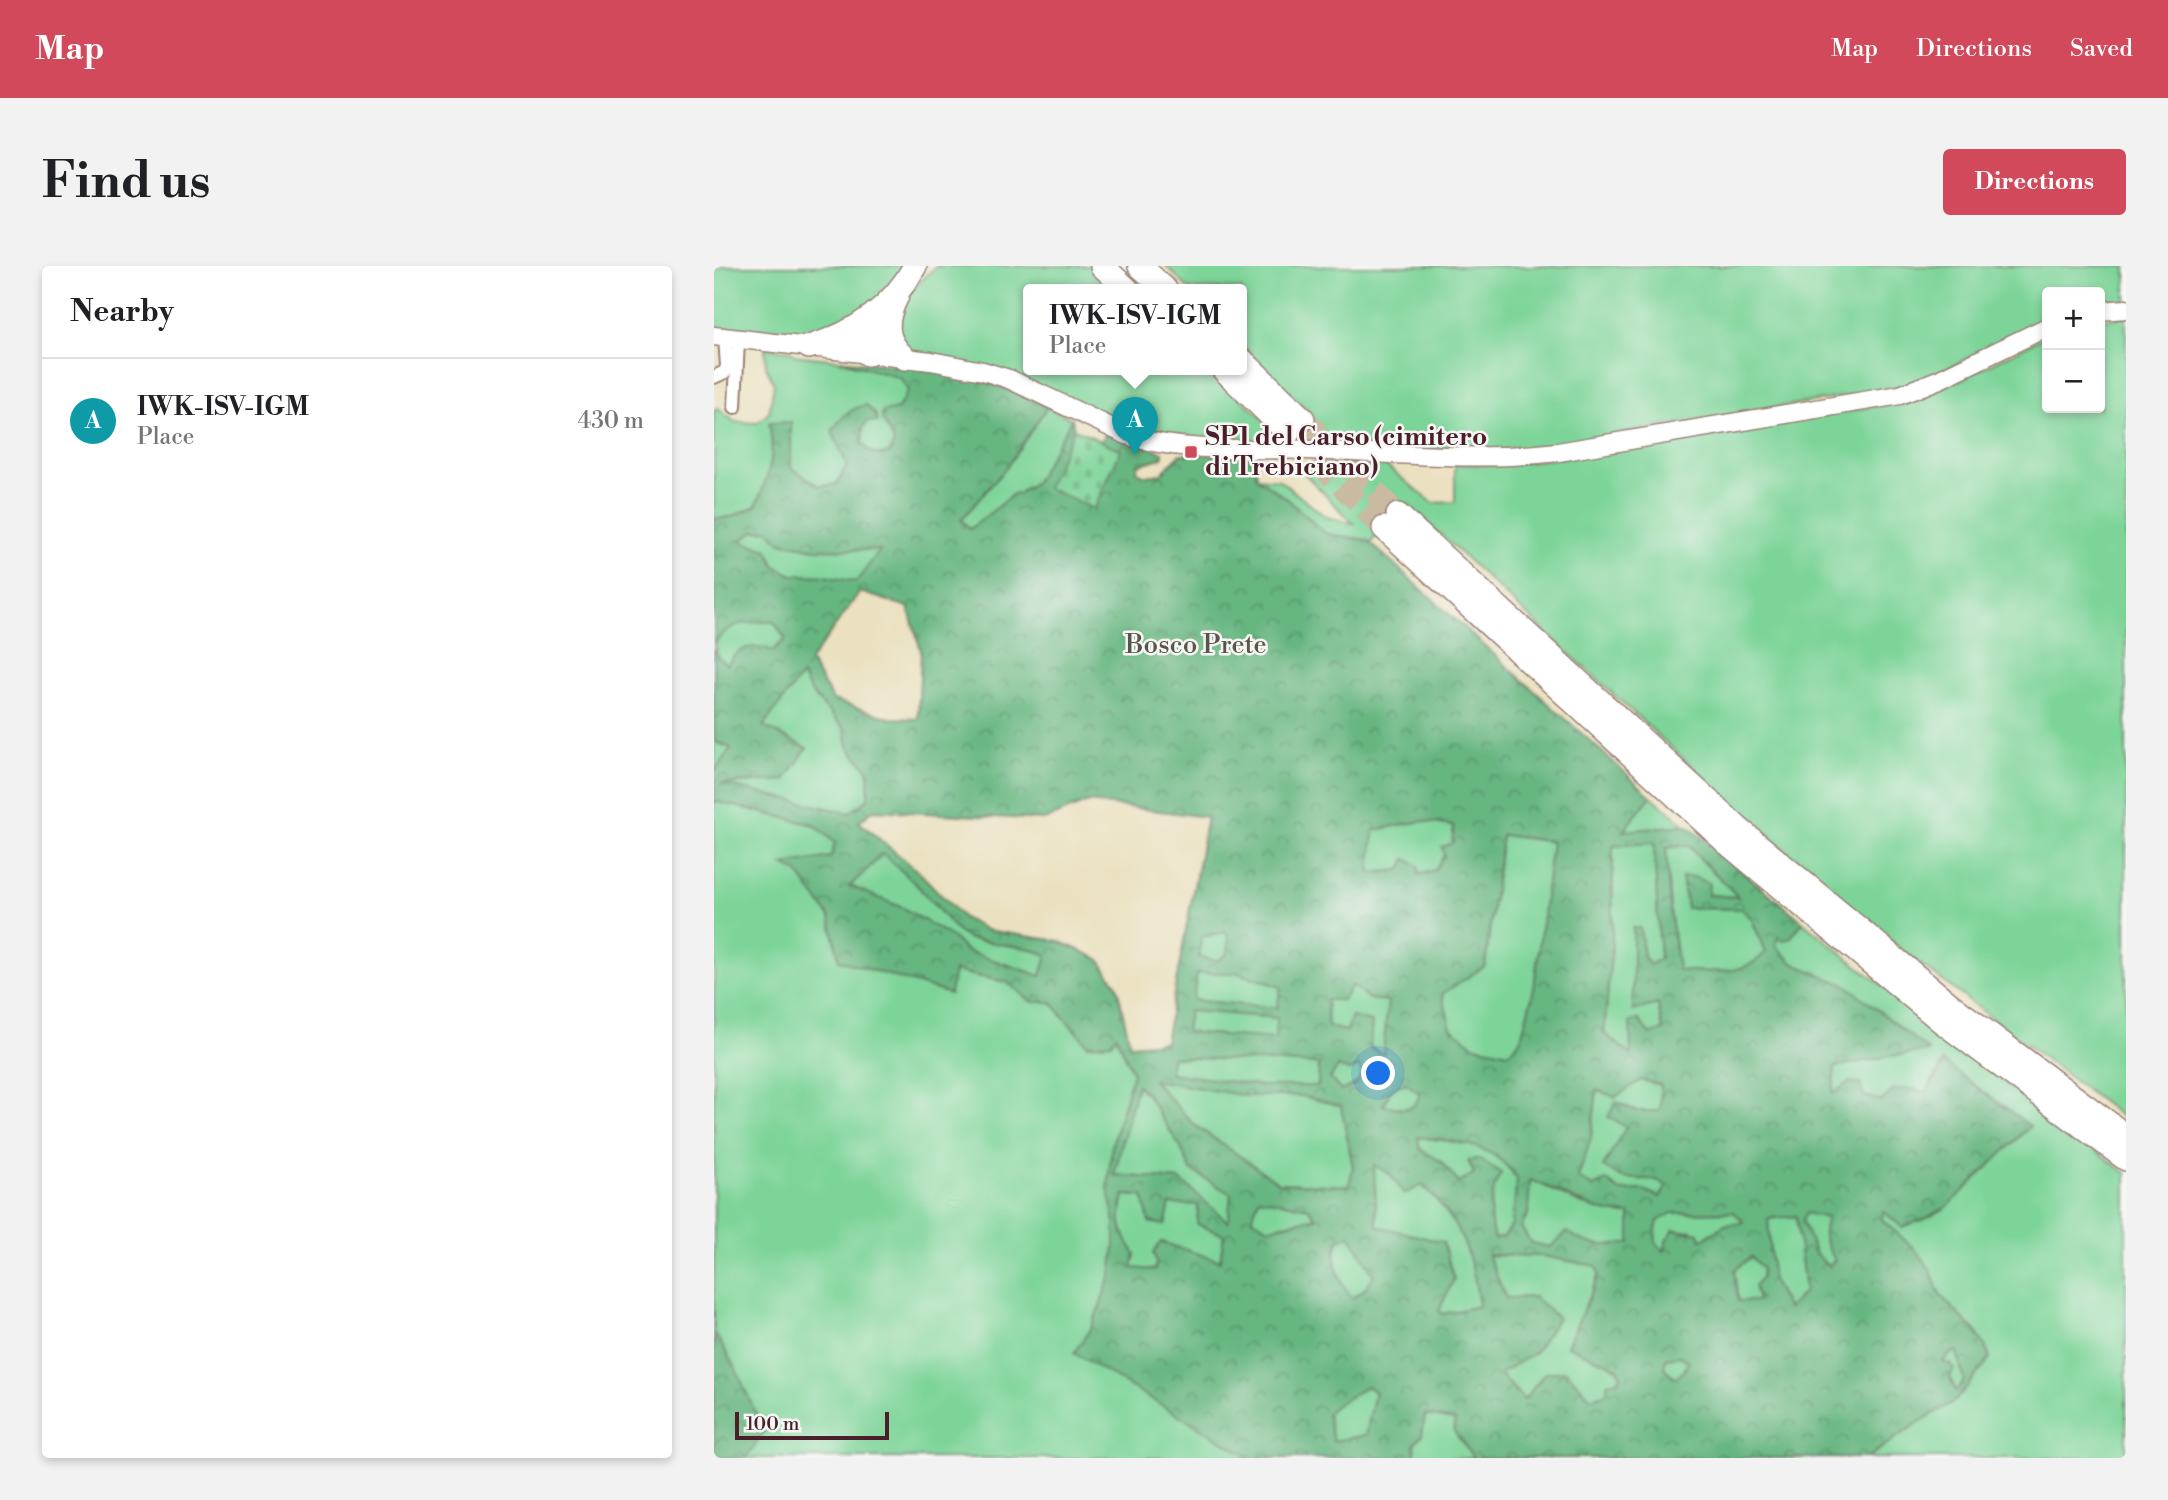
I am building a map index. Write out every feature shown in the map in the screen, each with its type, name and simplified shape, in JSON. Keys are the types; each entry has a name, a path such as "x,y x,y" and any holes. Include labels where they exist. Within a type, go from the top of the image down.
{"highway":[{"path":"809,347 877,326 890,310 915,266"},
{"path":"900,290 926,266"},
{"path":"1102,266 1122,284"},
{"path":"1113,266 1133,284"},
{"path":"1140,266 1160,284"},
{"path":"1150,266 1168,284"},
{"path":"868,354 883,339 877,326"},
{"path":"877,326 905,358"},
{"path":"1231,375 1296,426 1247,366"},
{"path":"2126,1136 1952,1006 1738,828 1391,522 1727,843 1941,1021 2126,1159"}],"main road":[{"path":"2105,311 2126,309"},
{"path":"725,338 905,358 996,374 1116,430 1147,441 1236,448 1504,457 1558,452 1900,395 1940,379 2042,329"}],"street":[{"path":"714,377 725,372 727,366 725,338"},
{"path":"725,338 735,408"}],"green space":[{"path":"723,266 907,266 871,308 810,340 714,328 714,272"},
{"path":"937,266 1096,266 1113,284 1023,284 1023,375 1215,375 1283,438 1309,412 1247,351 1247,284 1184,284 1166,266 2126,266 2126,302 2105,304 2105,287 2042,287 2042,322 1940,372 1901,387 1516,451 1222,442 1156,437 910,352 894,328 909,292"},
{"path":"2126,316 2126,1120 1894,944 1741,812 1408,505 1370,543 1367,540 1326,534 1286,498 1257,478 1279,480 1326,517 1354,524 1305,474 1310,465 1319,458 1379,460 1433,503 1455,502 1455,464 1504,465 1667,444 1887,404 1960,380 2042,338 2042,413 2105,413 2105,319"},
{"path":"765,348 790,351 794,355 839,360 900,378 908,390 898,409 882,419 894,441 890,453 881,455 871,452 862,443 863,427 868,421 877,421 866,405 847,465 837,484 819,486 791,468 790,423 773,446 770,472 756,506 731,517 714,519 714,410 718,409 735,422 757,423 769,413 774,384 766,367"},
{"name":"Bosco Prete","path":"839,360 964,375 1047,407 1006,468 961,520 970,529 1015,493 1017,495 1035,482 1072,419 1074,429 1048,488 1094,509 1121,450 1101,442 1106,432 1163,452 1160,458 1138,465 1137,472 1146,476 1161,474 1180,454 1255,456 1257,478 1286,498 1326,534 1367,540 1651,796 1623,831 1685,825 1692,829 1803,922 1789,939 1782,940 1779,937 1775,945 1794,964 1848,986 1929,1051 1835,1067 1833,1093 1850,1082 1860,1084 1864,1096 1882,1101 1894,1089 1926,1092 1943,1062 2030,1126 1947,1207 1902,1227 1883,1211 1882,1220 1921,1256 1932,1273 1939,1292 1981,1339 1990,1358 1956,1400 1867,1458 1474,1458 1454,1431 1455,1420 1425,1415 1422,1434 1414,1444 1415,1458 1251,1458 1074,1353 1091,1328 1100,1306 1111,1276 1115,1247 1115,1222 1108,1188 1112,1145 1133,1073 1116,1035 1111,1043 1088,1045 1051,1002 1032,1002 1007,982 954,971 950,994 839,960 830,917 797,872 783,865 831,857 835,843 815,825 714,801 714,772 731,748 714,741 714,648 718,657 727,665 736,654 746,648 759,647 772,651 786,639 774,622 756,622 733,626 714,644 714,519 731,517 756,506 770,466 772,447 769,423 791,422 791,468 819,486 837,484 847,465 832,431 842,418 855,408 866,405 876,415 878,422 868,421 863,427 862,443 874,454 890,453 894,441 882,419 882,412 898,409 908,390 900,378","holes":["768,530 780,542 816,549 880,550 856,582 824,576 792,575 774,565 768,550 741,541 754,531","860,592 908,607 921,651 918,719 890,718 833,700 810,661","802,675 813,695 845,729 848,746 869,771 868,799 849,813 721,784 785,780 807,748 763,726","1088,802 1207,817 1165,1042 1130,1045 1117,986 1099,959 1059,941 986,930 963,918 919,872 859,822 873,810 1044,820","1422,821 1454,826 1452,843 1442,847 1444,855 1435,870 1419,875 1418,866 1406,859 1400,870 1370,873 1374,830","1502,835 1552,841 1534,988 1521,1040 1508,1053 1475,1046 1451,1028 1442,994 1485,966","1654,843 1660,958 1650,965 1644,957 1640,928 1633,928 1633,1011 1658,1004 1663,1030 1650,1035 1639,1020 1630,1022 1631,1055 1604,1033 1612,945 1613,846","1689,845 1738,897 1708,895 1709,883 1694,877 1682,877 1687,908 1742,909 1751,918 1766,951 1748,965 1713,972 1678,970 1666,848","883,854 917,885 958,932 970,939 1027,948 1047,955 1041,976 966,951 952,937 903,908 850,886","1226,932 1229,940 1227,954 1217,961 1199,957 1201,937","1197,973 1238,973 1281,987 1277,1008 1193,1000","1352,985 1369,999 1388,1001 1383,1054 1370,1048 1372,1022 1351,1017 1347,1031 1328,1027 1326,1000 1343,1000","1189,1011 1277,1018 1275,1039 1186,1032","1171,1057 1319,1064 1318,1086 1262,1086 1170,1073","1359,1066 1362,1074 1356,1084 1341,1091 1330,1078 1338,1067 1349,1071","1153,1080 1247,1096 1302,1096 1341,1106 1353,1167 1349,1186 1279,1183 1193,1124","1641,1080 1661,1085 1660,1111 1636,1111 1616,1102 1608,1117 1626,1127 1603,1167 1622,1178 1657,1180 1667,1186 1660,1197 1644,1190 1620,1191 1607,1181 1593,1187 1578,1178 1591,1137 1597,1090 1615,1097","1406,1083 1420,1094 1415,1105 1404,1109 1383,1105 1392,1088","1137,1085 1147,1095 1181,1148 1191,1170 1231,1194 1228,1222 1180,1180 1114,1175","1418,1137 1473,1146 1497,1157 1507,1167 1517,1179 1512,1225 1503,1237 1494,1239 1490,1213 1494,1189 1501,1173 1480,1159 1468,1160 1474,1173 1459,1183 1440,1161 1420,1149","1374,1165 1390,1174 1404,1194 1422,1185 1446,1212 1462,1239 1473,1270 1479,1306 1442,1314 1439,1310 1454,1279 1443,1242 1377,1226","1530,1180 1591,1207 1630,1214 1630,1243 1597,1245 1567,1232 1550,1247 1531,1243 1521,1227 1528,1214","1124,1195 1143,1196 1149,1222 1165,1225 1170,1204 1198,1205 1197,1224 1224,1235 1220,1261 1161,1242 1153,1253 1156,1260 1155,1270 1132,1268 1135,1254 1121,1226","1259,1198 1309,1208 1316,1218 1269,1228 1252,1218","1734,1212 1744,1223 1725,1225 1702,1240 1699,1233 1674,1229 1666,1241 1665,1251 1656,1243 1658,1221 1672,1213","1806,1213 1827,1218 1825,1239 1835,1260 1828,1266 1816,1254 1802,1221","1796,1216 1805,1291 1788,1309 1772,1280 1768,1219","1350,1235 1374,1275 1364,1290 1353,1298 1343,1285 1336,1263 1339,1240","1488,1255 1543,1256 1596,1266 1599,1275 1567,1346 1618,1368 1621,1377 1617,1381 1607,1383 1607,1393 1591,1398 1566,1371 1545,1373 1524,1400 1500,1374 1535,1352 1558,1318 1534,1297 1506,1298","1751,1257 1762,1268 1761,1278 1754,1286 1758,1301 1738,1301 1734,1270","1957,1351 1964,1381 1956,1391 1950,1377 1954,1369 1950,1364 1942,1362","1681,1356 1688,1363 1676,1378 1664,1368 1666,1358","1367,1386 1375,1392 1366,1435 1333,1441 1327,1413"]},
{"path":"1047,407 1072,419 1035,482 1016,495 1014,493 971,530 961,520 1006,468"},
{"path":"1074,429 1121,450 1094,509 1047,488"},
{"path":"768,530 780,542 816,549 881,550 856,582 824,576 792,575 741,541 754,531"},
{"path":"741,622 774,622 786,640 772,651 755,650 727,665 718,657 714,644 723,631"},
{"path":"801,674 813,695 845,729 848,746 869,771 868,799 849,813 718,784 785,780 763,726"},
{"path":"714,741 731,748 714,772"},
{"path":"1651,796 1685,825 1622,832"},
{"path":"714,801 815,825 835,843 831,857 797,872 830,917 839,960 950,993 953,971 1007,982 1032,1002 1051,1002 1088,1045 1115,1034 1133,1073 1112,1145 1108,1188 1115,1222 1115,1247 1111,1276 1100,1306 1091,1328 1074,1353 1251,1458 742,1458 714,1345"},
{"path":"1422,821 1454,826 1452,843 1435,870 1418,875 1400,870 1370,874 1374,830"},
{"path":"1502,835 1552,842 1534,988 1521,1040 1508,1053 1475,1046 1451,1028 1441,993 1485,966"},
{"path":"1654,842 1660,958 1650,965 1644,957 1640,929 1633,1010 1658,1004 1663,1031 1650,1035 1639,1020 1631,1056 1604,1033 1612,945 1613,846"},
{"path":"1688,845 1738,897 1708,895 1682,877 1687,908 1742,909 1751,918 1766,952 1758,960 1725,971 1678,970 1665,848"},
{"path":"883,853 917,885 958,932 970,939 1027,948 1047,955 1041,976 966,951 952,937 849,885"},
{"path":"1803,922 1982,1066 2126,1173 2126,1458 1867,1458 1956,1400 1990,1358 1975,1329 1965,1322 1939,1293 1930,1269 1906,1242 1881,1220 1883,1210 1925,1219 1947,1207 2030,1126 1943,1062 1926,1092 1914,1089 1882,1101 1833,1093 1834,1067 1928,1051 1847,986 1794,964 1774,945 1779,937 1789,939"},
{"path":"1226,932 1229,940 1227,954 1217,961 1199,957 1200,936"},
{"path":"1197,973 1238,973 1281,987 1277,1008 1192,1000"},
{"path":"1352,985 1369,999 1389,1001 1384,1055 1347,1031 1328,1027 1326,1000 1343,1000"},
{"path":"1189,1010 1277,1018 1275,1040 1185,1032"},
{"path":"1171,1056 1319,1064 1318,1086 1262,1086 1170,1073"},
{"path":"1359,1066 1362,1074 1356,1084 1341,1091 1330,1079 1338,1067"},
{"path":"1152,1079 1247,1096 1302,1096 1341,1106 1353,1167 1349,1186 1279,1183 1193,1124"},
{"path":"1641,1080 1661,1085 1660,1111 1636,1111 1616,1102 1626,1126 1622,1178 1657,1180 1668,1186 1660,1197 1644,1190 1620,1191 1593,1187 1578,1178 1591,1137 1597,1090 1615,1097"},
{"path":"1406,1083 1421,1094 1415,1105 1404,1109 1383,1105 1392,1088"},
{"path":"1137,1085 1147,1095 1181,1148 1191,1170 1231,1194 1229,1223 1180,1180 1114,1175"},
{"path":"1417,1137 1473,1146 1497,1157 1507,1167 1517,1179 1512,1225 1503,1238 1494,1239 1489,1218 1492,1189 1468,1161 1474,1173 1459,1183 1440,1161 1420,1149"},
{"path":"1373,1164 1390,1174 1404,1194 1422,1185 1446,1212 1468,1254 1479,1306 1442,1314 1439,1310 1454,1279 1377,1227"},
{"path":"1530,1179 1591,1207 1630,1214 1630,1244 1597,1245 1567,1233 1550,1247 1531,1243 1520,1227 1528,1214"},
{"path":"1124,1195 1143,1196 1149,1222 1165,1224 1170,1204 1198,1204 1224,1235 1220,1261 1161,1242 1155,1270 1131,1268 1135,1254 1123,1232 1121,1211"},
{"path":"1259,1197 1309,1208 1316,1218 1269,1229 1252,1219"},
{"path":"1734,1212 1745,1223 1725,1225 1701,1240 1691,1230 1680,1232 1665,1252 1656,1243 1658,1221 1672,1213"},
{"path":"1806,1212 1827,1218 1835,1260 1828,1267 1816,1254 1802,1221"},
{"path":"1796,1216 1805,1291 1788,1309 1772,1280 1768,1218"},
{"path":"1350,1235 1374,1276 1364,1290 1352,1298 1340,1278 1335,1255 1339,1239"},
{"path":"1487,1255 1543,1256 1596,1266 1599,1274 1568,1345 1618,1368 1622,1377 1608,1393 1591,1398 1545,1373 1524,1400 1500,1374 1535,1352 1534,1297 1506,1298"},
{"path":"1751,1257 1762,1268 1759,1301 1738,1301 1734,1270"},
{"path":"714,1332 736,1369 764,1432 746,1458 714,1458"},
{"path":"1957,1351 1964,1381 1956,1392 1941,1363"},
{"path":"1682,1356 1688,1363 1676,1378 1664,1368 1666,1358"},
{"path":"1367,1386 1375,1392 1367,1435 1333,1442 1327,1413"},
{"path":"1425,1415 1455,1420 1454,1431 1474,1458 1415,1458 1414,1444 1422,1434"}],"tunnel":[{"path":"1303,419 1398,515"},
{"path":"1293,437 1384,528"}],"place":[{"name":"SP1 del Carso (cimitero di Trebiciano)","path":"1191,452"},
{"name":"IWK-ISV-IGM","path":"1135,455"}]}
